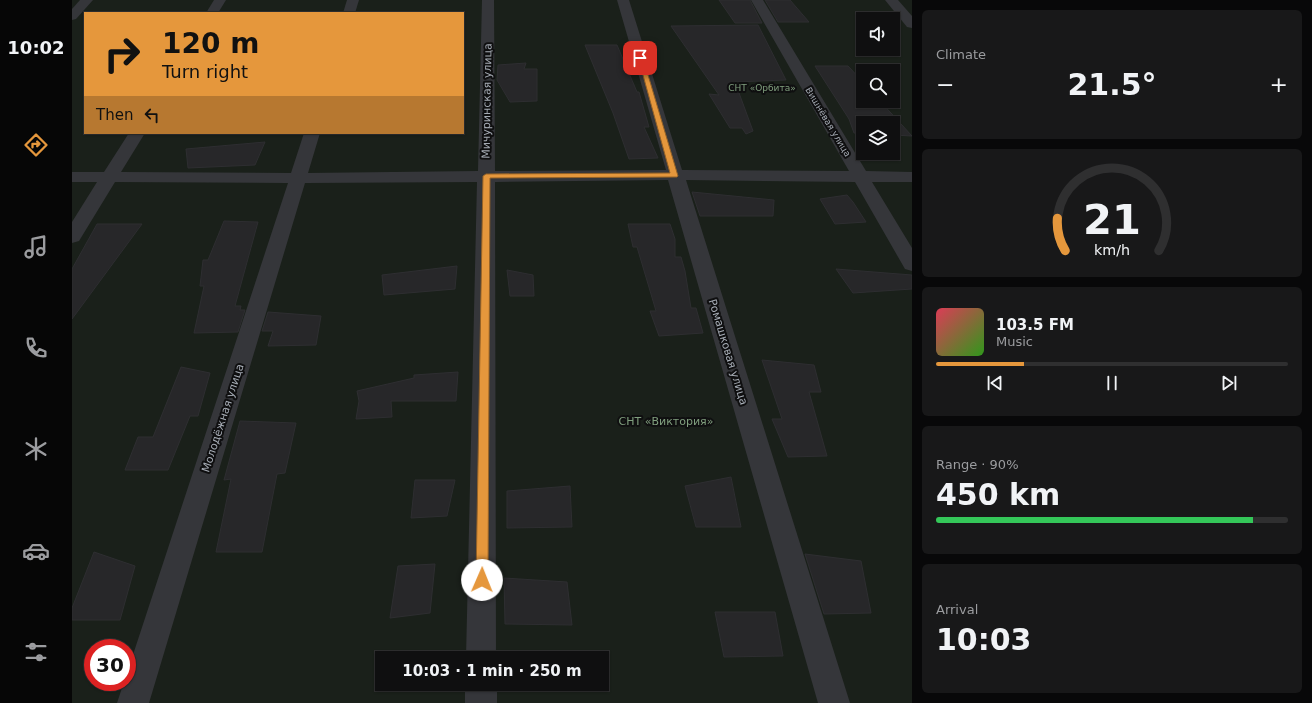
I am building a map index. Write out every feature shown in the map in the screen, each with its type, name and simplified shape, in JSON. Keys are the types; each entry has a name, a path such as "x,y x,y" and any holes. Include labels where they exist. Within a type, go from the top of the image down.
{"street":[{"path":"72,16 87,0"},
{"path":"213,12 220,0"},
{"path":"349,12 353,0"},
{"name":"Мичуринская улица","path":"481,651 488,0"},
{"name":"Ромашковая улица","path":"623,0 674,176 834,703"},
{"name":"Вишнёвая улица","path":"756,0 912,264"},
{"path":"890,0 912,24"},
{"path":"72,237 136,134"},
{"name":"Молодёжная улица","path":"133,703 312,134"},
{"path":"72,177 912,177"},
{"path":"481,691 481,703"}],"green space":[{"name":"СНТ «Виктория»","path":"72,0 912,0 912,703 72,703"}],"building":[{"path":"719,0 750,0 762,23 735,23"},
{"path":"765,0 790,0 809,22 778,22"},
{"path":"758,25 786,80 735,82 753,131 746,134 742,128 730,128 709,94 719,95 671,26"},
{"path":"585,45 617,45 637,92 639,92 649,127 644,127 658,158 629,159 613,113"},
{"path":"526,63 524,69 537,69 537,101 510,102 497,80 498,65"},
{"path":"815,66 848,66 856,75 856,108 886,108 894,116 856,116 856,133 854,133 849,119"},
{"path":"900,123 912,136 900,135"},
{"path":"265,142 255,165 188,168 186,149"},
{"path":"692,192 774,200 773,216 700,216"},
{"path":"847,195 866,222 835,224 820,199"},
{"path":"224,221 258,222 235,306 241,306 240,310 245,310 238,332 194,333 204,286 200,286 203,260 208,260"},
{"path":"97,224 142,224 72,319 72,269"},
{"path":"628,224 670,224 675,239 675,257 681,257 685,271 691,308 696,308 703,333 659,336 650,311 656,311 637,247 633,247"},
{"path":"457,266 455,289 384,295 382,275"},
{"path":"836,269 912,275 912,289 853,293"},
{"path":"507,270 533,275 534,296 510,296"},
{"path":"268,312 321,316 316,345 268,346 273,331 262,331"},
{"path":"762,360 814,365 821,392 809,392 827,456 788,457 772,419 782,419"},
{"path":"181,367 210,373 198,416 190,416 168,470 125,470 138,437 153,437"},
{"path":"458,372 456,401 391,401 392,417 356,419 359,401 357,391 414,378 414,375"},
{"path":"240,421 296,423 285,473 277,474 262,552 216,552 231,479 224,480"},
{"path":"731,477 741,527 696,527 685,486"},
{"path":"415,480 455,480 447,516 411,518"},
{"path":"570,486 572,527 507,528 507,491"},
{"path":"94,552 135,566 120,620 72,620 72,608"},
{"path":"805,554 861,561 871,613 824,614"},
{"path":"435,564 430,613 390,618 398,566"},
{"path":"504,578 567,582 572,625 505,624"},
{"path":"715,612 775,612 783,656 724,657"}],"route":[{"path":"482,580 486,176 674,176 640,58"}],"park label":[{"name":"СНТ «Орбита»","path":"762,88"}]}
